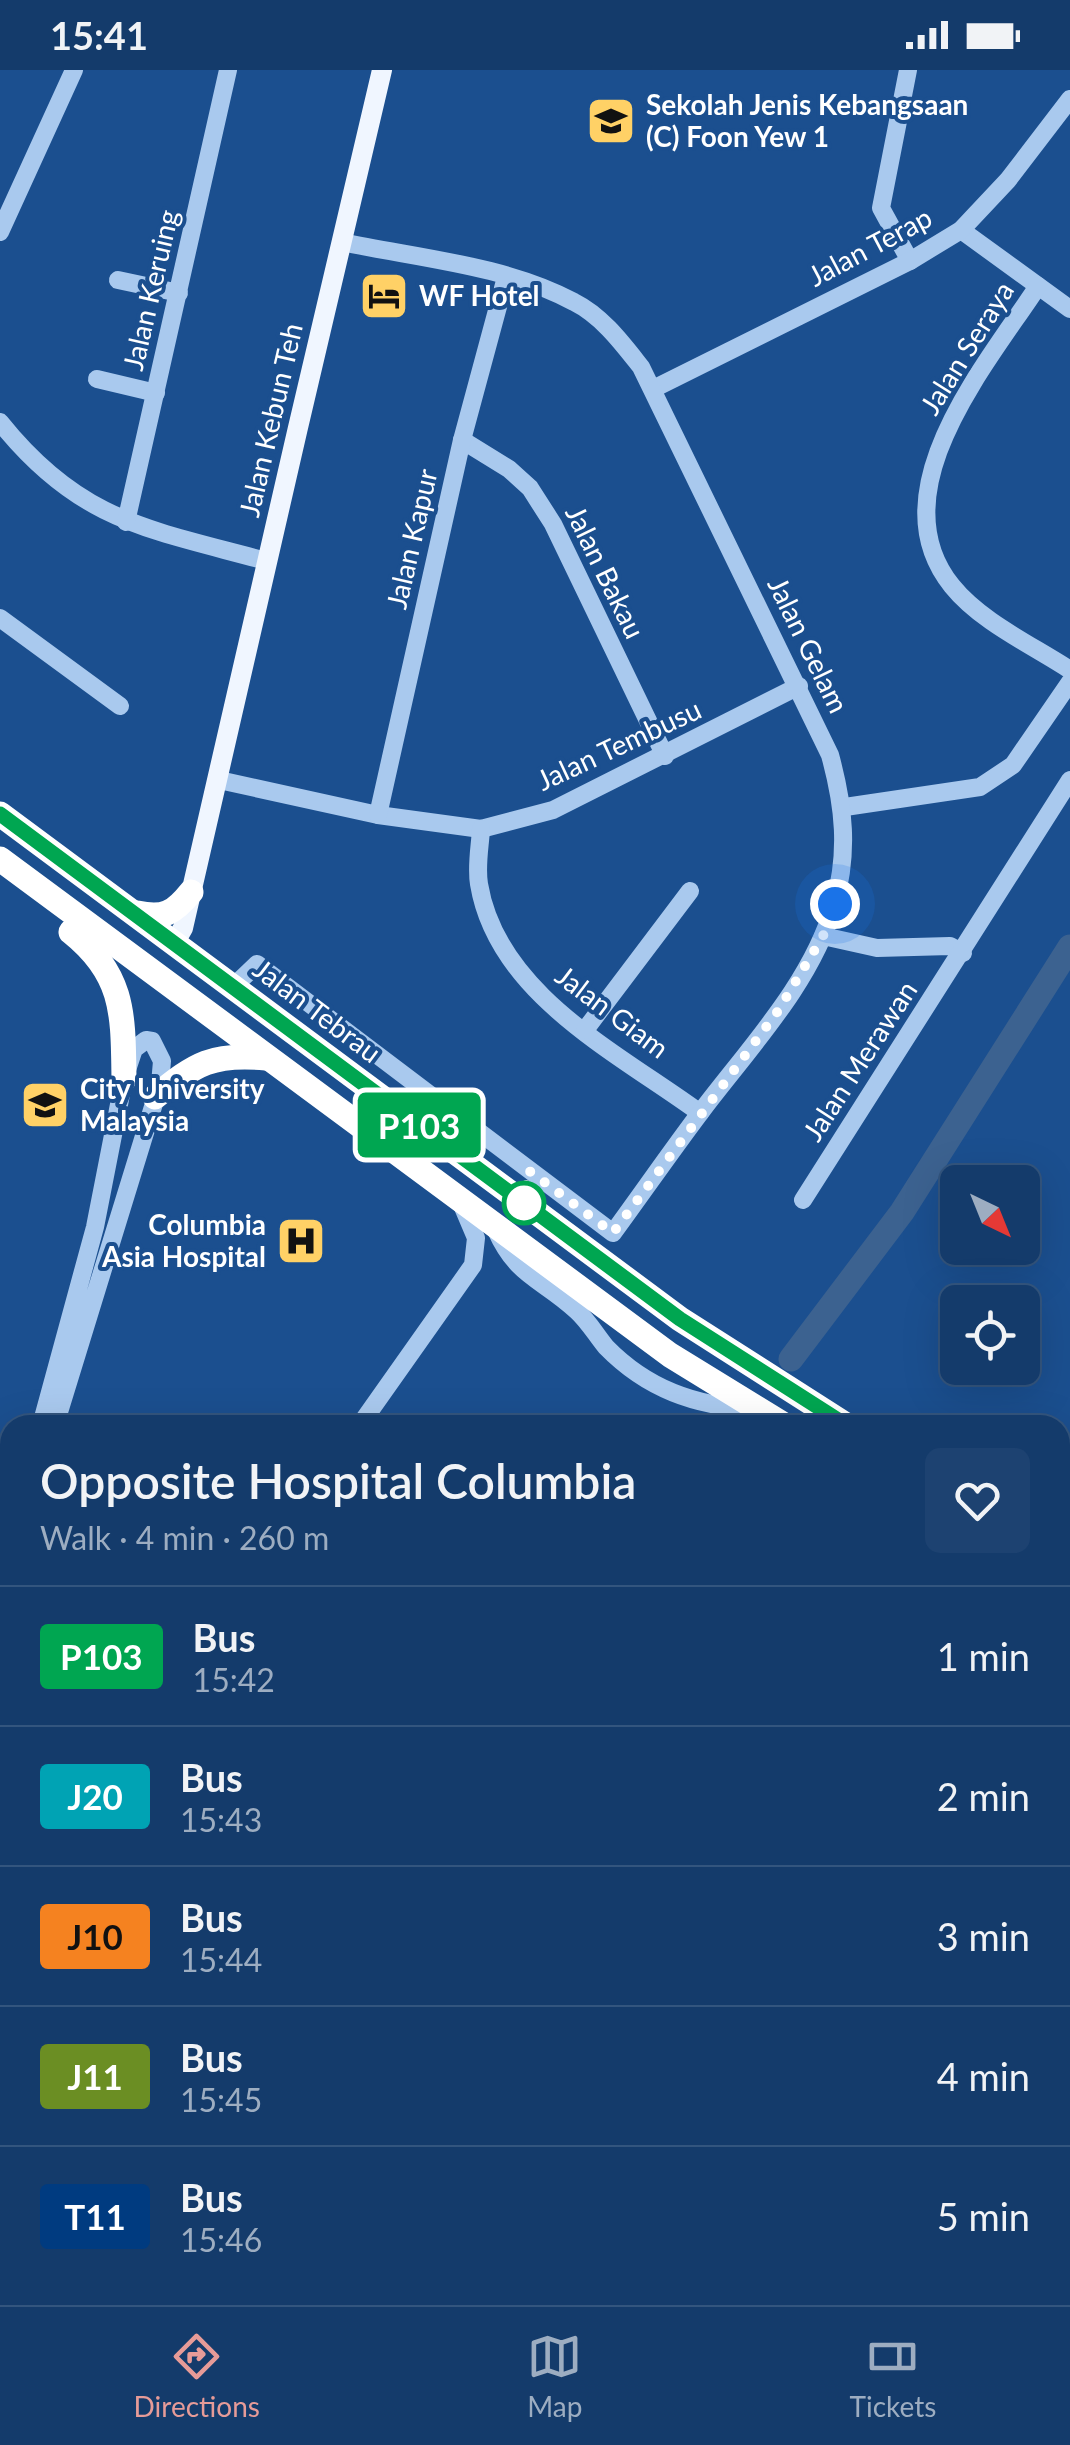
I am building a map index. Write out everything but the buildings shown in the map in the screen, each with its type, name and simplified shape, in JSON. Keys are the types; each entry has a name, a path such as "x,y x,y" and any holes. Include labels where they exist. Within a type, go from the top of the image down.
{"highway":[{"name":"Jalan Tebrau","path":"0,814 680,1319 830,1415"},
{"path":"0,859 496,1229 670,1355 768,1415"},
{"path":"0,874 104,963 123,1017 124,1079"},
{"path":"137,914 153,917 174,912 191,892"},
{"path":"121,952 140,957 182,946 188,984 326,1087 352,1121"},
{"path":"155,1096 199,1064 231,1055 266,1058"}],"main road":[{"name":"Jalan Kebun Teh","path":"182,946 266,561 382,70"},
{"name":"Jalan Kebun Teh","path":"182,946 222,818 219,782"}],"street":[{"path":"0,232 74,70"},
{"name":"Jalan Keruing","path":"126,522 228,70"},
{"path":"908,70 880,208 910,261"},
{"name":"Jalan Terap","path":"653,389 910,261 960,230 1008,180 1070,99"},
{"path":"960,230 1070,309"},
{"name":"Jalan Gelam","path":"225,979 257,964 613,1233 778,1011 823,936 835,904 844,807 830,755 653,389 612,331 576,302 506,277 342,242"},
{"name":"Jalan Kapur","path":"378,815 462,440 506,277"},
{"path":"118,280 179,293"},
{"name":"Jalan Seraya","path":"1038,286 948,426 934,460 926,512 934,552 951,585 971,604 1070,670"},
{"path":"97,380 156,394"},
{"path":"0,422 7,445 66,492 126,522 266,561"},
{"name":"Jalan Bakau","path":"462,440 509,468 530,488 554,524 664,756"},
{"path":"0,618 120,706"},
{"path":"844,807 980,786 1013,765 1070,682"},
{"name":"Jalan Tembusu","path":"219,782 378,815 481,829 553,810 799,686"},
{"name":"Jalan Merawan","path":"803,1200 1070,780"},
{"name":"Jalan Giam","path":"481,829 478,879 494,926 519,973 586,1030 700,1113"},
{"path":"586,1030 690,891"},
{"name":"Jalan Merawan","path":"823,936 877,948 950,946 963,953"},
{"path":"45,1415 95,1227 124,1079 134,1049 146,1040 152,1042 162,1062 155,1096 58,1415"},
{"path":"367,1415 474,1265 476,1238 459,1200"},
{"path":"496,1229 510,1260 576,1310 604,1344 657,1388 724,1408 758,1409"},
{"path":"474,1265 510,1260"}],"waterway":[{"path":"791,1359 902,1212 1070,947"}],"bus line":[{"name":"P103","path":"0,814 680,1319 830,1415"}],"place":[{"name":"Sekolah Jenis Kebangsaan (C) Foon Yew 1","path":"611,121"},
{"name":"WF Hotel","path":"384,296"},
{"name":"City University Malaysia","path":"45,1105"},
{"name":"Columbia Asia Hospital","path":"301,1241"}],"route":[{"path":"524,1203 528,1170 613,1233 778,1011 823,936 835,904"}]}
